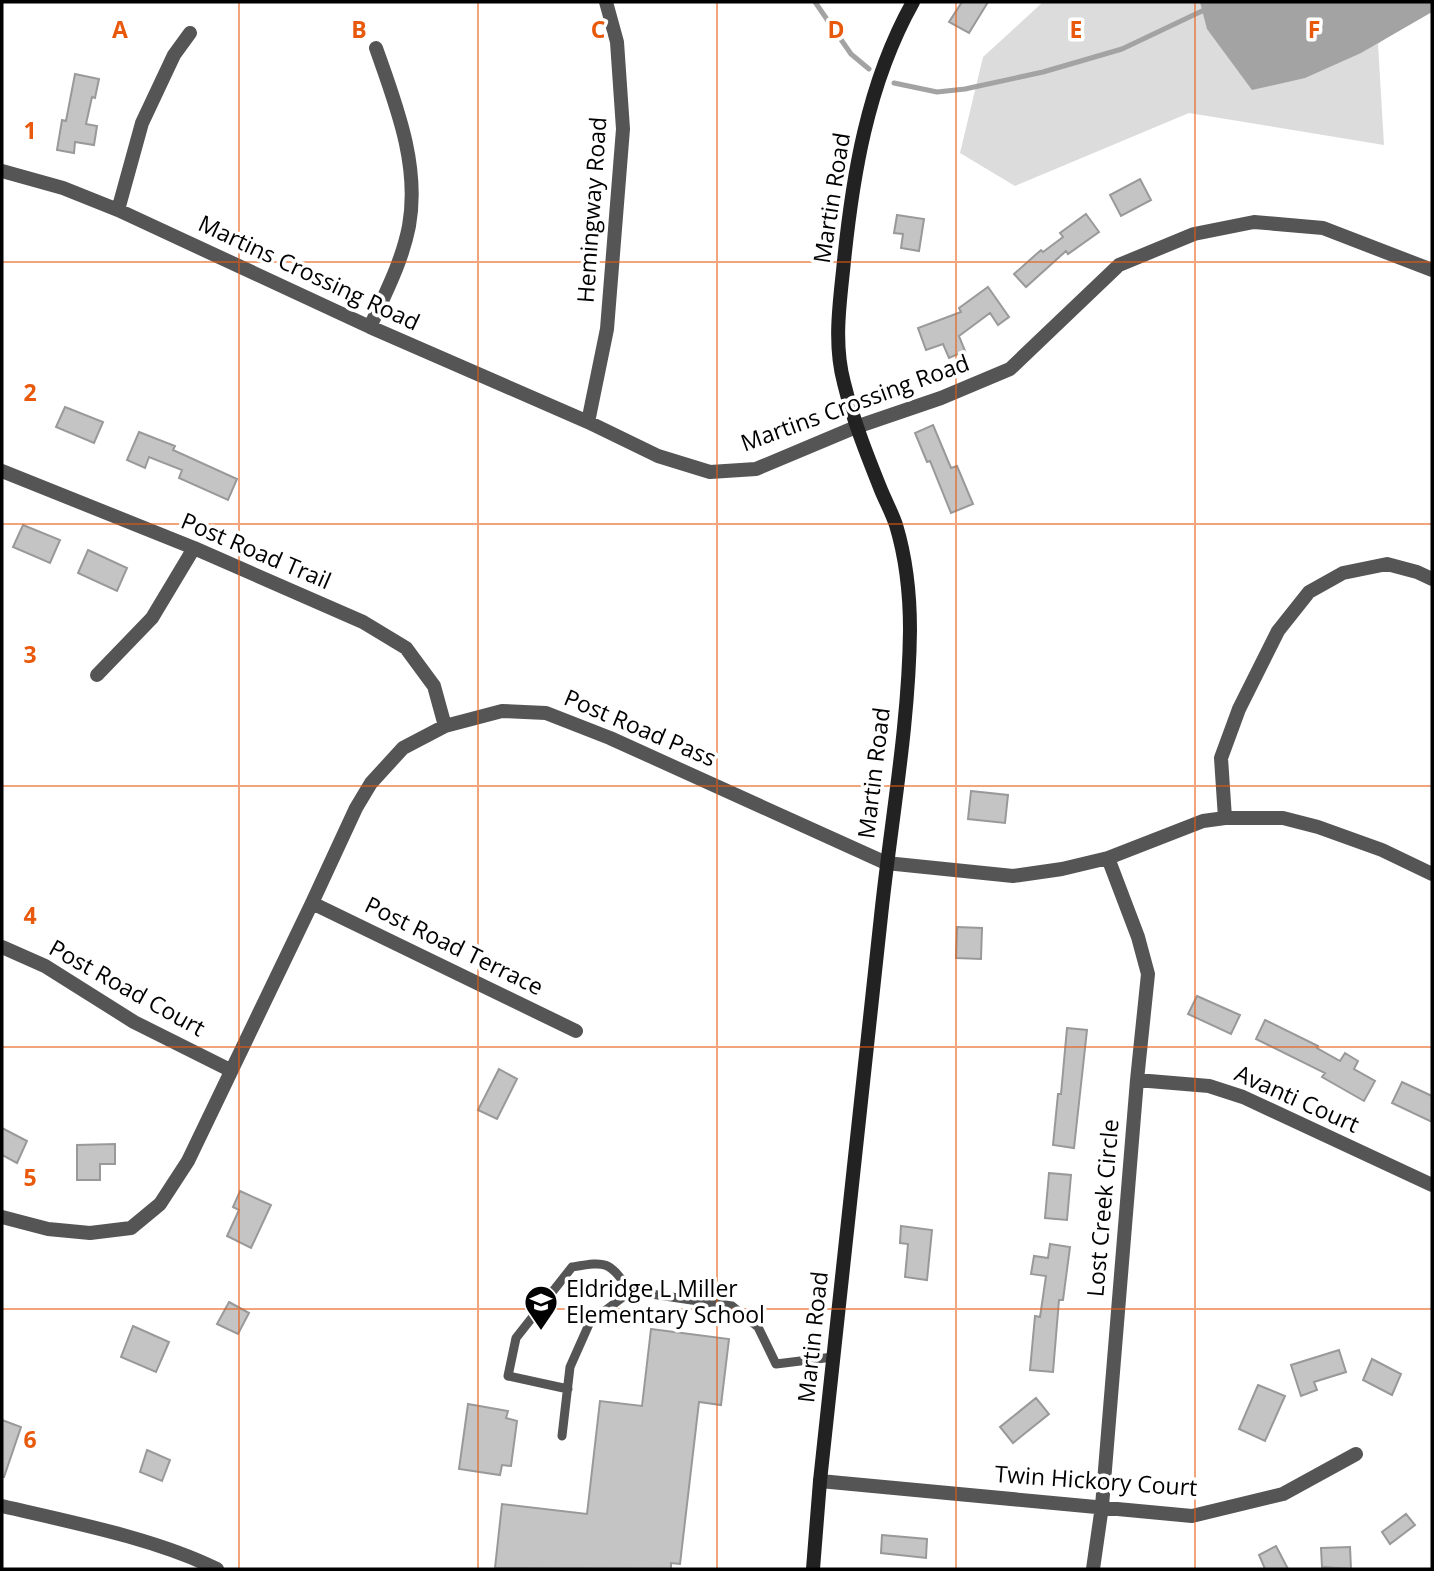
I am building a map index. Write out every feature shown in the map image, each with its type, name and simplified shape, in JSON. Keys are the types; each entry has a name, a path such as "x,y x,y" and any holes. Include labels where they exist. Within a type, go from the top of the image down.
{"street":[{"name":"Hemingway Road","path":"588,422 607,329 623,129 617,42 606,2"},
{"name":"Martin Road","path":"813,1569 833,1357 904,719 910,632 908,596 896,525 856,428 842,378 838,344 849,208 859,151 874,94 898,29 913,2"},
{"path":"118,210 142,123 174,55 190,33"},
{"path":"370,327 398,265 410,211 406,138 376,48"},
{"name":"Martins Crossing Road","path":"2,171 63,188 118,210 658,456 710,472 756,469 1010,369 1119,265 1194,234 1254,222 1323,228 1432,270"},
{"name":"Post Road Trail","path":"2,471 194,548 363,622 406,648 434,686 445,726"},
{"path":"97,675 152,618 194,548"},
{"path":"1225,818 1221,758 1239,709 1278,631 1309,592 1343,573 1387,564 1432,579"},
{"name":"Post Road Pass","path":"2,1217 48,1229 90,1233 131,1228 160,1204 188,1161 356,808 371,783 404,748 445,726 502,711 546,713 610,738 886,863 1013,876 1062,869 1108,858 1203,821 1225,818 1283,818 1318,827 1382,850 1432,874"},
{"name":"Lost Creek Circle","path":"1093,1569 1102,1506 1148,974 1138,937 1108,858"},
{"name":"Post Road Terrace","path":"313,903 576,1031"},
{"name":"Post Road Court","path":"2,947 45,966 134,1022 230,1070"},
{"name":"Avanti Court","path":"1137,1080 1209,1086 1242,1097 1432,1185"},
{"name":"Twin Hickory Court","path":"820,1481 1192,1516 1283,1494 1356,1454"},
{"path":"2,1506 120,1535 207,1567"}],"lane":[{"path":"568,1389 508,1376 516,1338 572,1266 601,1262 615,1271 631,1291 732,1306 758,1327 776,1364 833,1357"},
{"path":"562,1436 570,1367 590,1322 631,1291"}],"shaded area":[{"path":"1043,2 1432,2 1378,44 1384,145 1189,113 1015,186 960,153 983,57"},
{"path":"1200,2 1432,2 1432,12 1361,53 1305,78 1252,90 1207,29"}],"building":[{"path":"962,2 988,2 969,33 949,22"},
{"path":"75,74 99,79 86,124 97,126 94,145 75,142 74,153 57,150"},
{"path":"1140,179 1151,200 1121,216 1110,195"},
{"path":"1086,214 1099,232 1068,254 1066,251 1026,287 1014,274 1041,250 1043,252 1063,237 1060,233"},
{"path":"897,215 924,219 919,251 901,248 903,234 894,233"},
{"path":"988,287 1009,317 998,325 990,313 959,336 965,351 949,358 943,344 926,350 918,328 961,312 959,308"},
{"path":"65,407 103,422 94,443 56,427"},
{"path":"933,425 951,468 957,466 973,504 951,513 930,461 927,462 915,433"},
{"path":"139,432 175,446 173,450 237,479 228,500 179,478 182,470 149,457 145,468 127,460"},
{"path":"23,525 60,540 50,563 13,547"},
{"path":"88,550 127,568 117,591 78,573"},
{"path":"971,791 1008,795 1005,823 968,819"},
{"path":"957,927 982,928 981,959 956,958"},
{"path":"1197,996 1240,1015 1231,1034 1188,1014"},
{"path":"1265,1020 1318,1046 1317,1048 1340,1061 1345,1053 1358,1061 1354,1069 1375,1081 1364,1101 1322,1077 1325,1073 1256,1039"},
{"path":"1067,1028 1087,1030 1074,1148 1053,1145"},
{"path":"499,1069 517,1079 497,1119 478,1110"},
{"path":"1402,1082 1432,1096 1432,1122 1392,1103"},
{"path":"2,1128 27,1141 17,1163 2,1155"},
{"path":"115,1144 115,1164 100,1164 100,1180 77,1180 77,1145"},
{"path":"1049,1173 1071,1175 1067,1220 1045,1218"},
{"path":"240,1191 271,1205 251,1248 227,1236 239,1210 233,1207"},
{"path":"901,1226 932,1230 927,1280 905,1277 908,1244 900,1243"},
{"path":"1050,1244 1070,1247 1063,1300 1059,1300 1053,1372 1030,1370 1035,1316 1040,1317 1046,1276 1031,1274 1034,1256 1048,1258"},
{"path":"229,1302 249,1313 238,1334 217,1324"},
{"path":"133,1326 169,1342 156,1372 121,1357"},
{"path":"651,1329 729,1339 721,1405 699,1402 680,1564 671,1563 671,1569 495,1568 502,1504 587,1514 600,1401 642,1406"},
{"path":"1339,1350 1346,1372 1314,1382 1317,1390 1301,1396 1291,1365"},
{"path":"1372,1359 1401,1374 1392,1395 1363,1380"},
{"path":"1258,1385 1285,1396 1265,1441 1239,1429"},
{"path":"1036,1398 1049,1414 1013,1443 1000,1427"},
{"path":"468,1404 508,1411 506,1418 517,1421 511,1466 502,1465 500,1475 459,1469"},
{"path":"2,1420 21,1427 4,1477 2,1477"},
{"path":"147,1450 170,1460 162,1481 140,1472"},
{"path":"1406,1514 1415,1525 1390,1544 1382,1532"},
{"path":"882,1535 927,1539 926,1558 881,1553"},
{"path":"1276,1546 1288,1569 1265,1569 1259,1555"},
{"path":"1350,1547 1351,1569 1322,1567 1321,1548"}],"waterway":[{"path":"815,2 851,54 869,69"},
{"path":"894,83 937,92 965,89 1043,72 1122,49 1202,11"}],"place":[{"name":"Eldridge L Miller Elementary School","path":"541,1332"}]}
